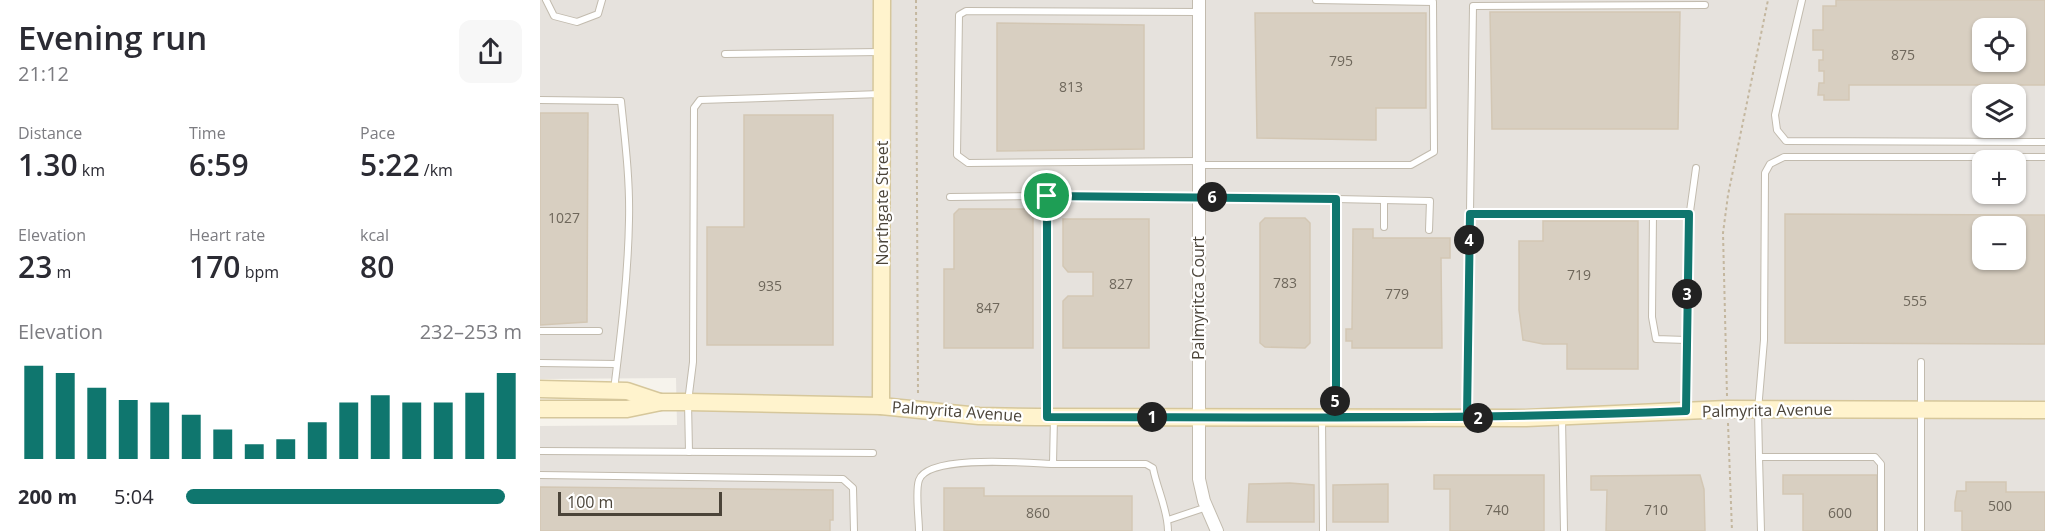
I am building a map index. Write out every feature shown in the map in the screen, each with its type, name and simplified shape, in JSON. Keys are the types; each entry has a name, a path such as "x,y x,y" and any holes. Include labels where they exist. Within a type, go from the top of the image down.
{"street":[{"name":"Northgate Street","path":"881,406 882,0"},
{"name":"Palmyritca Court","path":"1198,6 1198,417"},
{"name":"Palmyrita Avenue","path":"540,389 627,391 661,402"},
{"name":"Palmyrita Avenue","path":"540,409 627,409 661,402 688,402 881,406 979,416 1050,417 1562,416 1727,409 2045,410"},
{"path":"1198,417 1199,479 1217,531"}],"lane":[{"path":"546,0 554,16 577,22 598,14 602,0"},
{"path":"1198,6 966,11 959,15 957,155 968,163 1411,165 1434,152 1433,2 1316,0"},
{"path":"1803,0 1775,115 1777,130 1786,141 2045,142"},
{"path":"1467,417 1473,6 1705,5"},
{"path":"725,54 881,52"},
{"path":"689,452 688,402 693,362 694,108 700,100 881,94"},
{"path":"540,100 621,101 628,178 629,220 625,299 614,391"},
{"path":"1761,531 1758,410 1764,340 1765,173 1770,164 1784,157 2045,157"},
{"path":"1686,411 1689,214 1696,168"},
{"path":"1047,196 1050,417 1053,464"},
{"path":"950,197 1198,197 1430,201 1429,230"},
{"path":"1323,531 1336,199"},
{"path":"1384,200 1384,227"},
{"path":"1470,214 1689,214"},
{"path":"1653,214 1652,317 1656,339 1686,340"},
{"path":"540,331 599,331"},
{"path":"1921,362 1921,531"},
{"path":"540,363 616,364"},
{"path":"1562,416 1564,531"},
{"path":"540,451 873,453"},
{"path":"1759,457 1871,455 1881,464 1881,531"},
{"path":"919,531 919,480 931,468 947,463 1146,464 1153,468 1159,497 1168,520 1168,531"},
{"path":"540,476 843,479 853,488 854,531"},
{"path":"1168,520 1207,507"}],"path":[{"path":"916,0 918,410"},
{"path":"1732,531 1723,233 1728,195 1768,0"}],"shaded area":[{"path":"540,0 2045,0 2045,531 540,531 540,426 677,425 676,378 540,379"}],"building":[{"path":"1836,0 2045,0 2045,85 1849,85 1849,100 1824,100 1824,95 1818,95 1819,83 1824,83 1824,71 1819,71 1819,60 1823,60 1823,50 1813,50 1813,30 1823,30 1823,6 1836,6"},
{"path":"1490,12 1680,12 1678,129 1492,129"},
{"path":"1255,13 1426,13 1426,108 1376,108 1376,140 1257,138"},
{"path":"997,23 1144,25 1144,149 997,151"},
{"path":"540,113 588,113 587,322 540,325"},
{"path":"744,115 833,115 833,345 707,345 707,227 744,227"},
{"path":"959,209 1033,209 1033,348 944,348 944,269 954,269 954,214"},
{"path":"1785,214 2045,215 2045,344 1785,343"},
{"path":"1265,218 1305,218 1310,223 1310,343 1305,348 1265,347 1260,343 1260,223"},
{"path":"1063,219 1149,219 1149,348 1063,348 1063,301 1068,296 1093,296 1093,272 1068,272 1063,266"},
{"path":"1543,221 1638,221 1638,369 1567,369 1567,344 1543,344 1523,340 1519,310 1519,241 1543,241"},
{"path":"1353,229 1373,229 1373,238 1450,238 1450,258 1441,258 1442,348 1352,348 1352,341 1346,341 1346,329 1352,329"},
{"path":"1434,475 1544,475 1544,531 1450,531 1450,489 1434,489"},
{"path":"1700,475 1704,489 1705,531 1606,531 1607,490 1591,490 1591,476"},
{"path":"1783,475 1877,475 1877,531 1803,531 1803,494 1783,494"},
{"path":"1966,482 2006,482 2006,492 2045,492 2045,531 1962,531 1962,511 1955,511 1955,502 1957,491 1966,491"},
{"path":"1249,484 1314,485 1314,522 1247,522"},
{"path":"1388,484 1388,522 1333,522 1333,485"},
{"path":"540,487 833,490 833,520 830,520 830,531 540,531"},
{"path":"944,488 984,488 984,496 1132,496 1132,531 944,531"}],"route":[{"path":"1047,196 1336,199 1334,367 1336,417 1467,417 1470,214 1689,214 1686,262 1686,411 1526,418 1047,417 1047,196"}]}
